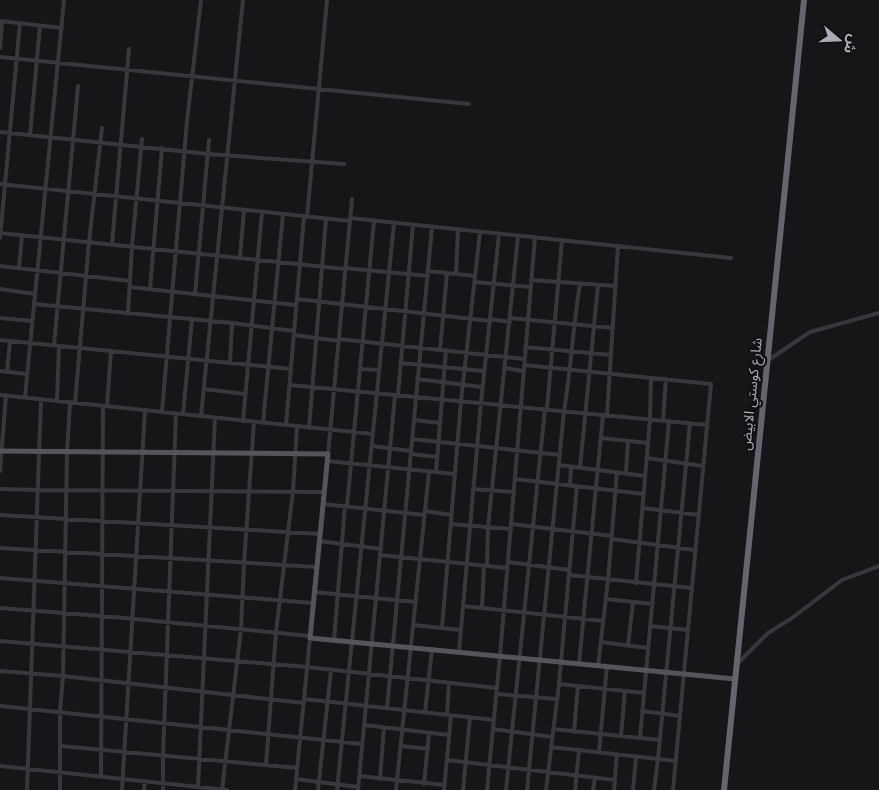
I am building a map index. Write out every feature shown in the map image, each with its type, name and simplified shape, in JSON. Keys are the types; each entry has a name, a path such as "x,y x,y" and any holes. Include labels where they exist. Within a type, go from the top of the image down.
{"highway":[{"name":"شارع كوستي الابيض","path":"724,790 804,0"}],"main road":[{"path":"1,451 328,454 310,637 735,679"}],"street":[{"path":"25,398 64,0"},
{"path":"162,412 192,76 201,0"},
{"path":"201,416 243,0"},
{"path":"286,426 300,264 312,162 327,0"},
{"path":"0,48 1,21 62,28"},
{"path":"0,238 20,24"},
{"path":"30,135 40,26"},
{"path":"112,244 129,50"},
{"path":"0,57 469,104"},
{"path":"57,401 57,307 78,86"},
{"path":"60,790 60,712 64,646 67,452 80,348 89,242 102,128"},
{"path":"0,132 208,154 344,164"},
{"path":"128,314 142,139"},
{"path":"195,294 209,140"},
{"path":"150,289 159,201 162,148"},
{"path":"0,184 305,217 374,221 731,258"},
{"path":"328,454 352,199"},
{"path":"240,257 244,210"},
{"path":"243,421 262,212"},
{"path":"264,423 283,214"},
{"path":"309,428 326,219"},
{"path":"334,640 374,221"},
{"path":"337,790 394,223"},
{"path":"296,779 358,788 413,225"},
{"path":"388,708 392,646 402,558 415,397 432,227"},
{"path":"456,274 458,230"},
{"path":"442,628 461,401 480,232"},
{"path":"0,233 322,267 408,274 446,273 475,276"},
{"path":"459,652 480,403 500,234"},
{"path":"19,268 22,235"},
{"path":"482,608 488,527 518,236"},
{"path":"487,790 497,694 534,237"},
{"path":"506,790 534,527 540,452 551,368 562,240"},
{"path":"579,664 601,438 610,374 618,246"},
{"path":"0,266 130,281"},
{"path":"440,350 446,273"},
{"path":"531,280 616,286"},
{"path":"474,282 530,287"},
{"path":"527,790 564,411 580,284"},
{"path":"580,468 598,285"},
{"path":"130,287 296,306"},
{"path":"0,289 35,294"},
{"path":"297,299 424,312 470,319 528,320 613,328"},
{"path":"34,304 252,325 316,338 363,341 524,359"},
{"path":"767,361 810,332 879,314"},
{"path":"0,318 32,321"},
{"path":"183,414 192,319"},
{"path":"230,363 232,323"},
{"path":"0,340 291,369"},
{"path":"7,372 10,341"},
{"path":"525,347 611,355"},
{"path":"436,472 446,350"},
{"path":"101,776 102,490 105,406 111,351"},
{"path":"401,363 484,371"},
{"path":"524,365 710,384 673,790"},
{"path":"505,368 523,371"},
{"path":"360,369 379,370"},
{"path":"0,371 28,374"},
{"path":"636,583 650,420 651,378"},
{"path":"417,379 482,386"},
{"path":"663,421 666,379"},
{"path":"290,385 707,425"},
{"path":"204,389 245,394"},
{"path":"0,395 373,434"},
{"path":"0,471 6,395"},
{"path":"27,790 41,399"},
{"path":"122,790 145,410"},
{"path":"163,790 176,414"},
{"path":"198,787 215,418"},
{"path":"414,420 440,423"},
{"path":"640,738 669,421"},
{"path":"222,790 241,629 254,422"},
{"path":"654,790 690,423"},
{"path":"266,765 276,632 289,532 297,427"},
{"path":"601,438 648,443"},
{"path":"412,439 560,454"},
{"path":"626,474 628,441"},
{"path":"372,446 437,457"},
{"path":"647,458 703,466"},
{"path":"327,461 455,474"},
{"path":"559,465 645,476"},
{"path":"570,486 572,467"},
{"path":"396,790 429,472"},
{"path":"598,666 608,580 617,472"},
{"path":"514,479 644,494"},
{"path":"546,790 559,684 577,486"},
{"path":"0,488 38,490 324,492"},
{"path":"473,489 514,492"},
{"path":"323,504 406,513 451,515"},
{"path":"642,508 699,515"},
{"path":"0,515 320,534"},
{"path":"451,524 488,527 534,527 592,533 696,550"},
{"path":"320,542 381,549"},
{"path":"0,548 317,567"},
{"path":"380,555 507,568"},
{"path":"508,562 569,570"},
{"path":"736,665 768,633 792,618 842,580 879,566"},
{"path":"569,575 692,588"},
{"path":"0,578 314,603"},
{"path":"314,592 416,602"},
{"path":"606,599 653,604"},
{"path":"628,646 633,602"},
{"path":"463,606 603,622"},
{"path":"0,608 276,632 310,637 295,790"},
{"path":"413,625 461,630"},
{"path":"650,626 688,630"},
{"path":"0,641 307,667 497,688"},
{"path":"601,642 648,648"},
{"path":"425,712 432,649"},
{"path":"599,752 607,666"},
{"path":"318,790 331,670"},
{"path":"0,671 494,720"},
{"path":"359,776 444,788 449,735 449,683"},
{"path":"559,684 644,693"},
{"path":"574,732 578,686"},
{"path":"621,736 625,691"},
{"path":"497,694 557,699"},
{"path":"0,706 362,744"},
{"path":"642,711 680,716"},
{"path":"463,790 470,717"},
{"path":"364,725 449,735"},
{"path":"380,779 384,727"},
{"path":"493,729 552,737"},
{"path":"553,729 660,740"},
{"path":"424,784 429,733"},
{"path":"60,746 297,768"},
{"path":"401,746 428,749"},
{"path":"551,747 676,761"},
{"path":"575,790 579,750"},
{"path":"614,790 617,754"},
{"path":"633,790 636,756"},
{"path":"447,760 614,780"},
{"path":"0,766 164,783 182,788 198,787 227,790"},
{"path":"593,790 595,778"},
{"path":"144,790 145,781"}]}
